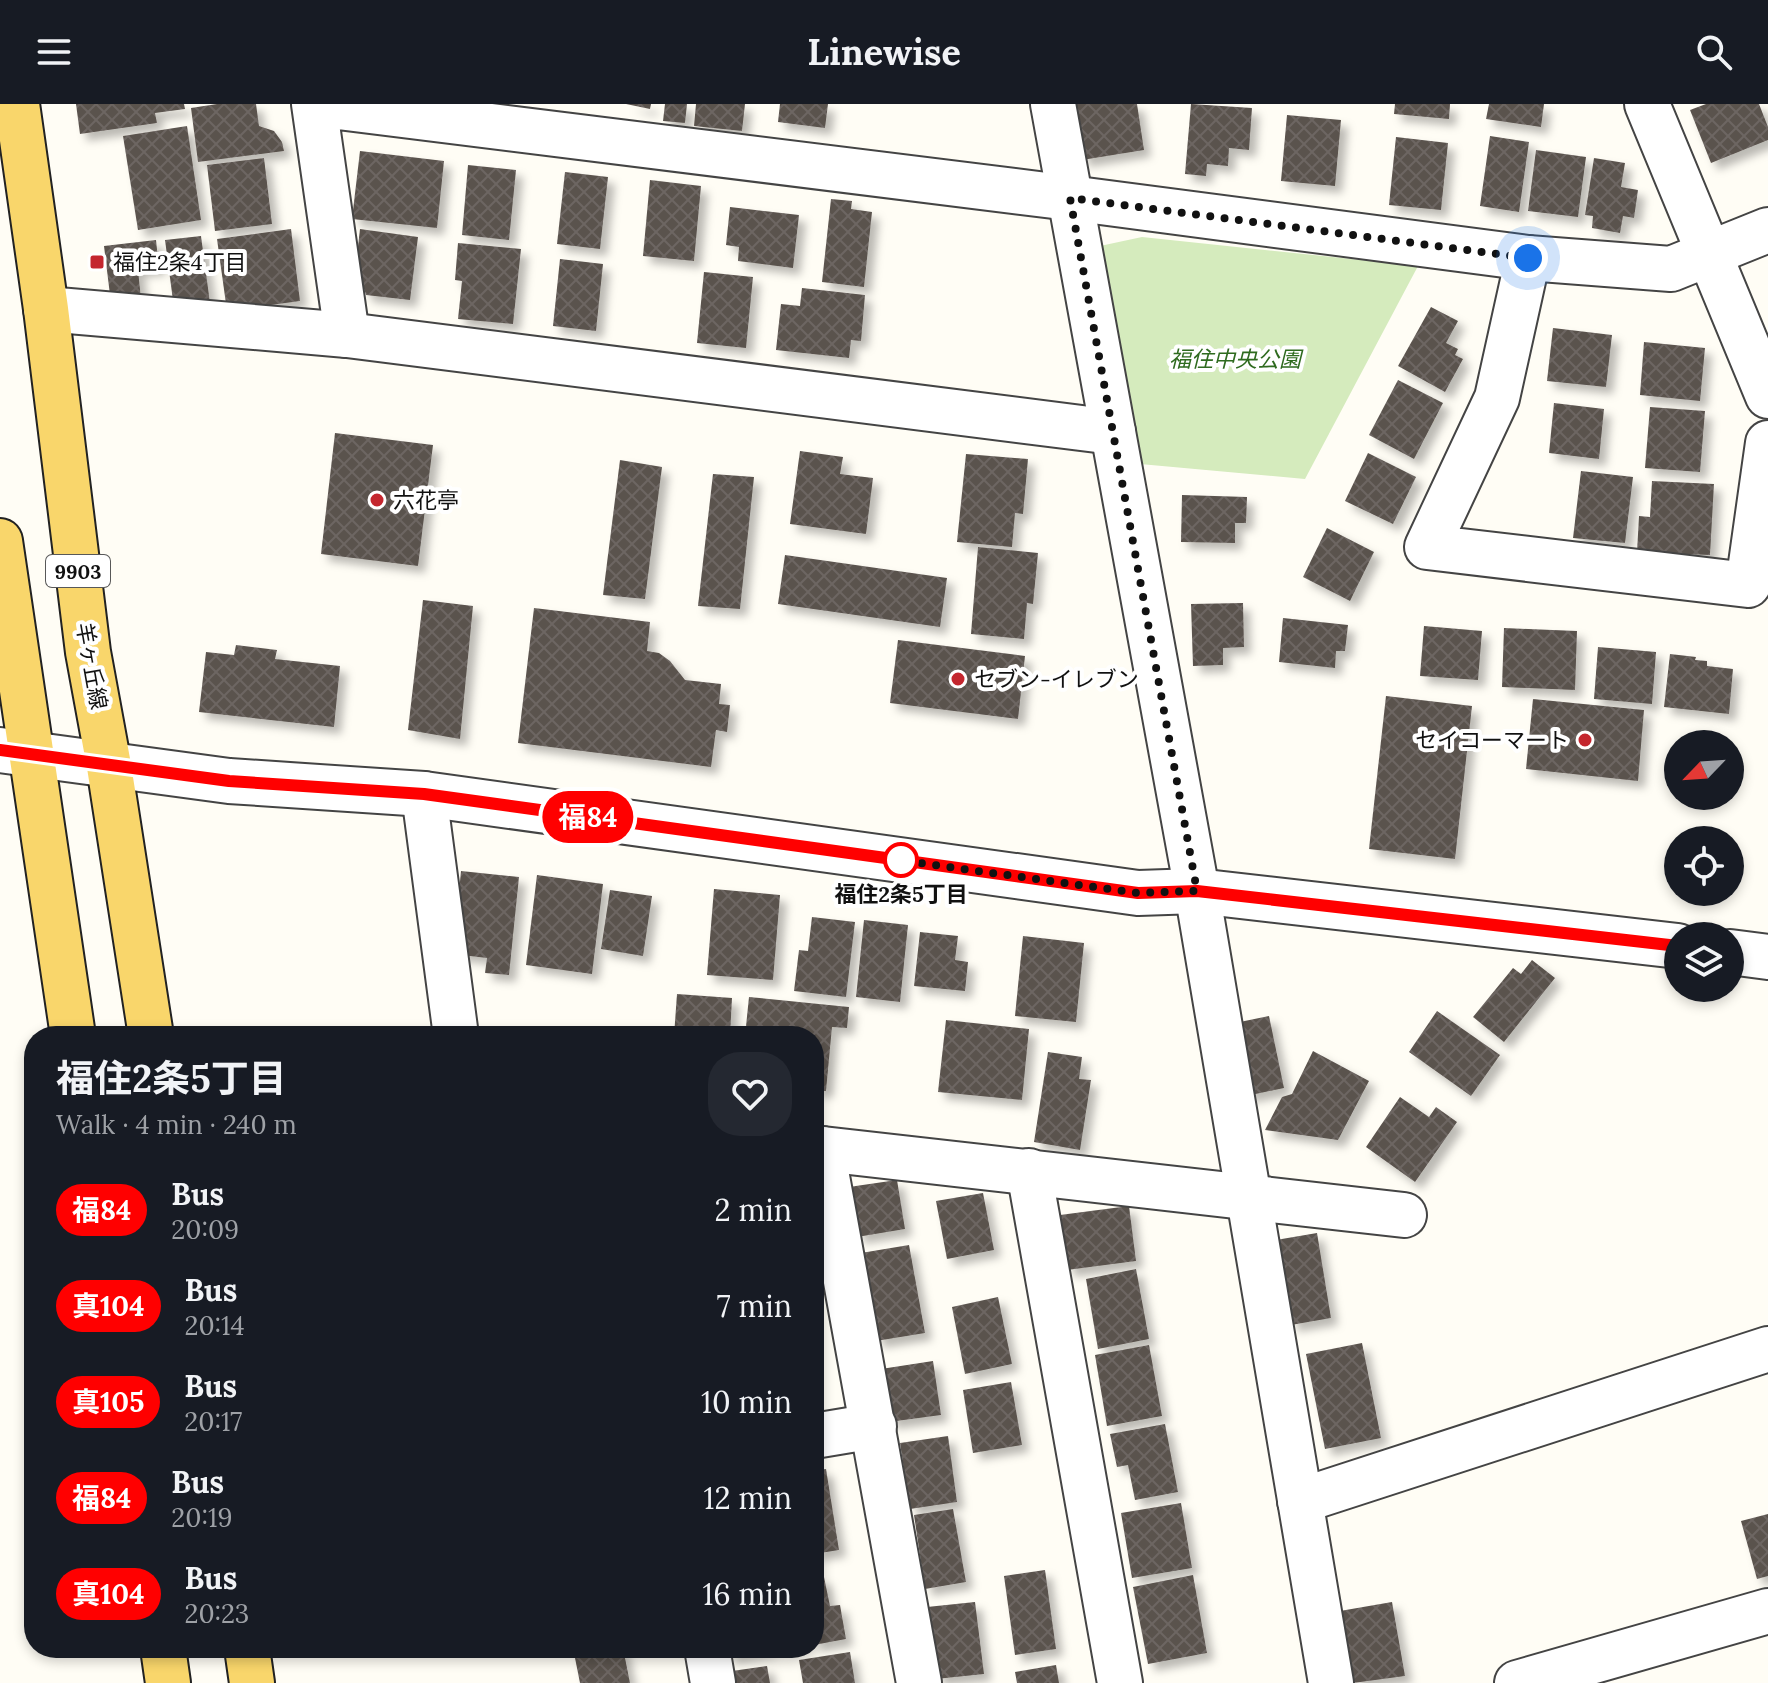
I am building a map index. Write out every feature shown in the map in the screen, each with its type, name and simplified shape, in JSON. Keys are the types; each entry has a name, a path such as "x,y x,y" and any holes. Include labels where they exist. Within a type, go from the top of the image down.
{"main road":[{"name":"羊ヶ丘線","path":"17,104 46,309 88,652 149,1026"},
{"path":"0,541 16,752 71,1026"},
{"path":"164,1658 168,1683"},
{"path":"248,1658 252,1683"}],"street":[{"path":"347,335 314,104 1528,258 1671,269 1768,230"},
{"path":"1053,104 1197,891 1331,1683"},
{"path":"1647,104 1768,396"},
{"path":"1528,258 1497,398 1427,547 1748,585 1768,443"},
{"path":"46,309 347,335 1113,432"},
{"path":"16,752 229,781 424,794 1138,893 1197,891 1664,944"},
{"path":"424,794 455,1026"},
{"path":"1744,954 1768,957"},
{"path":"824,1149 1404,1215"},
{"path":"1029,1171 1120,1683"},
{"path":"824,1178 874,1426 919,1683"},
{"path":"1300,1501 1768,1349"},
{"path":"824,1434 874,1426"},
{"path":"1517,1683 1768,1611"},
{"path":"709,1658 713,1683"}],"green space":[{"name":"福住中央公園","path":"1142,237 1418,266 1305,479 1140,464 1100,246"}],"building":[{"path":"76,104 184,104 185,109 155,113 157,123 80,134"},
{"path":"256,104 259,126 274,131 284,151 198,162 191,108"},
{"path":"626,104 651,104 650,109"},
{"path":"665,104 687,104 685,123 663,121"},
{"path":"696,104 745,104 742,131 694,126"},
{"path":"780,104 828,104 825,128 778,122"},
{"path":"1072,104 1137,104 1144,150 1082,160"},
{"path":"1191,104 1252,108 1249,150 1229,148 1228,166 1207,164 1206,176 1185,174"},
{"path":"1395,104 1450,104 1449,119 1394,114"},
{"path":"1489,104 1544,104 1541,127 1486,119"},
{"path":"1706,104 1759,104 1768,127 1768,140 1711,163 1690,110"},
{"path":"1287,115 1341,120 1335,186 1281,181"},
{"path":"187,126 201,220 138,230 123,136"},
{"path":"1490,136 1529,142 1519,212 1480,206"},
{"path":"1396,137 1448,143 1441,210 1389,205"},
{"path":"1536,150 1586,157 1578,217 1528,211"},
{"path":"360,151 444,161 437,228 352,219"},
{"path":"264,158 272,224 215,231 207,165"},
{"path":"1594,158 1625,163 1621,187 1638,190 1634,218 1623,216 1620,233 1592,228 1593,216 1585,215"},
{"path":"468,165 516,170 509,240 462,235"},
{"path":"565,172 608,177 600,249 557,244"},
{"path":"650,180 701,186 694,261 643,256"},
{"path":"831,199 852,201 851,209 872,212 864,287 822,282"},
{"path":"730,207 799,215 793,268 738,261 739,247 726,245"},
{"path":"291,229 300,301 227,311 217,239"},
{"path":"360,229 418,237 410,300 366,295 356,264"},
{"path":"201,236 210,303 174,308 165,240"},
{"path":"156,240 159,268 138,270 141,299 111,303 104,246"},
{"path":"458,243 521,249 513,324 458,319 462,281 455,280"},
{"path":"560,259 603,264 596,331 553,326"},
{"path":"704,272 753,277 746,348 697,343"},
{"path":"802,288 865,295 861,341 851,340 849,358 776,350 781,304 800,306"},
{"path":"1431,307 1458,321 1446,343 1458,349 1455,355 1463,359 1445,392 1398,366"},
{"path":"1553,328 1612,335 1606,387 1547,381"},
{"path":"1644,342 1705,348 1700,401 1640,395"},
{"path":"1398,380 1443,403 1414,459 1369,435"},
{"path":"1554,403 1604,409 1599,459 1549,453"},
{"path":"1650,407 1705,411 1700,472 1645,468"},
{"name":"六花亭","path":"335,433 433,445 418,566 321,554"},
{"path":"800,451 843,457 840,474 873,478 866,534 790,524"},
{"path":"1368,453 1416,477 1393,524 1345,501"},
{"path":"966,454 1028,459 1023,514 1015,513 1012,547 957,542"},
{"path":"620,460 662,467 645,599 603,595"},
{"path":"1581,471 1633,477 1625,543 1573,538"},
{"path":"713,474 754,477 740,609 698,606"},
{"path":"1652,481 1714,484 1710,555 1682,554 1681,573 1636,570 1639,516 1650,517"},
{"path":"1182,495 1247,497 1246,523 1235,523 1235,543 1181,542"},
{"path":"1327,528 1374,552 1350,601 1303,577"},
{"path":"978,547 1038,553 1033,604 1027,603 1024,639 971,634"},
{"path":"785,555 947,578 940,627 778,604"},
{"path":"423,600 473,606 460,739 408,730"},
{"path":"1243,603 1244,647 1223,648 1223,665 1193,666 1191,604"},
{"path":"534,608 650,622 647,651 659,653 670,661 685,680 721,684 719,704 730,705 727,732 716,730 711,767 518,743"},
{"path":"1283,618 1348,625 1345,651 1336,651 1335,668 1279,662"},
{"path":"1424,626 1482,631 1478,680 1420,676"},
{"path":"1504,628 1577,631 1575,690 1502,687"},
{"name":"セブン-イレブン","path":"898,640 1025,656 1018,719 890,703"},
{"path":"236,645 277,650 275,659 340,666 334,727 199,712 206,652 234,655"},
{"path":"1598,647 1656,652 1652,704 1594,699"},
{"path":"1670,654 1696,657 1695,660 1707,661 1707,666 1733,669 1729,714 1664,707"},
{"path":"1386,696 1472,706 1455,859 1369,849"},
{"name":"セイコーマート","path":"1533,699 1644,710 1638,781 1526,769"},
{"path":"461,871 519,877 509,975 485,973 487,958 453,954"},
{"path":"537,875 603,884 592,974 526,965"},
{"path":"714,889 780,895 773,980 707,975"},
{"path":"610,890 652,896 643,956 601,949"},
{"path":"812,917 855,922 846,997 794,991 799,950 808,951"},
{"path":"864,920 908,925 900,1002 856,997"},
{"path":"920,932 958,936 955,960 968,962 965,991 914,986"},
{"path":"1023,936 1084,943 1076,1022 1015,1016"},
{"path":"1532,960 1555,978 1504,1042 1473,1017 1513,968 1521,974"},
{"path":"677,994 732,998 731,1026 675,1026"},
{"path":"749,997 849,1007 847,1028 832,1027 826,1091 824,1026 746,1026"},
{"path":"1437,1011 1500,1055 1471,1096 1409,1052"},
{"path":"1269,1016 1284,1088 1246,1096 1230,1024"},
{"path":"946,1020 1029,1029 1022,1100 938,1092"},
{"path":"1313,1051 1369,1081 1338,1140 1265,1130 1282,1097 1292,1094"},
{"path":"1048,1052 1082,1057 1079,1079 1091,1080 1080,1150 1034,1142"},
{"path":"1400,1097 1429,1117 1436,1107 1457,1122 1415,1182 1366,1147"},
{"path":"897,1180 905,1229 857,1237 849,1187"},
{"path":"983,1193 994,1250 947,1259 936,1201"},
{"path":"1129,1206 1136,1261 1067,1270 1060,1215"},
{"path":"1317,1233 1331,1318 1291,1325 1276,1240"},
{"path":"909,1245 925,1333 876,1341 861,1253"},
{"path":"1136,1269 1149,1339 1098,1349 1086,1279"},
{"path":"998,1297 1012,1364 965,1374 952,1307"},
{"path":"1362,1343 1381,1438 1325,1449 1306,1354"},
{"path":"1149,1345 1162,1416 1107,1426 1095,1355"},
{"path":"933,1361 941,1415 889,1422 881,1369"},
{"path":"1011,1382 1022,1445 973,1453 963,1390"},
{"path":"1165,1424 1178,1492 1135,1500 1128,1465 1117,1467 1110,1434"},
{"path":"948,1436 957,1502 910,1509 900,1443"},
{"path":"824,1469 839,1550 824,1552"},
{"path":"1181,1503 1192,1568 1132,1578 1121,1513"},
{"path":"953,1509 966,1582 925,1589 914,1515"},
{"path":"1768,1514 1768,1576 1757,1579 1741,1521"},
{"path":"1045,1570 1056,1649 1015,1655 1004,1576"},
{"path":"1193,1575 1207,1653 1148,1664 1133,1587"},
{"path":"824,1577 830,1606 840,1605 846,1639 824,1643"},
{"path":"975,1602 984,1674 936,1679 927,1607"},
{"path":"1392,1602 1405,1676 1353,1683 1340,1611"},
{"path":"850,1652 855,1683 803,1683 799,1660"},
{"path":"575,1658 625,1658 630,1683 580,1683"},
{"path":"1056,1665 1059,1683 1017,1683 1015,1672"},
{"path":"767,1666 770,1683 720,1683 718,1673"}],"bus line":[{"name":"福84","path":"0,750 229,781 424,794 1138,893 1197,891 1664,944"}],"place":[{"name":"福住2条4丁目","path":"97,262"},
{"name":"六花亭","path":"377,500"},
{"name":"セブン-イレブン","path":"958,679"},
{"name":"セイコーマート","path":"1585,740"},
{"name":"福住2条5丁目","path":"901,860"}],"route":[{"path":"901,860 890,859 1138,893 1197,891 1070,198 1528,258"}]}
